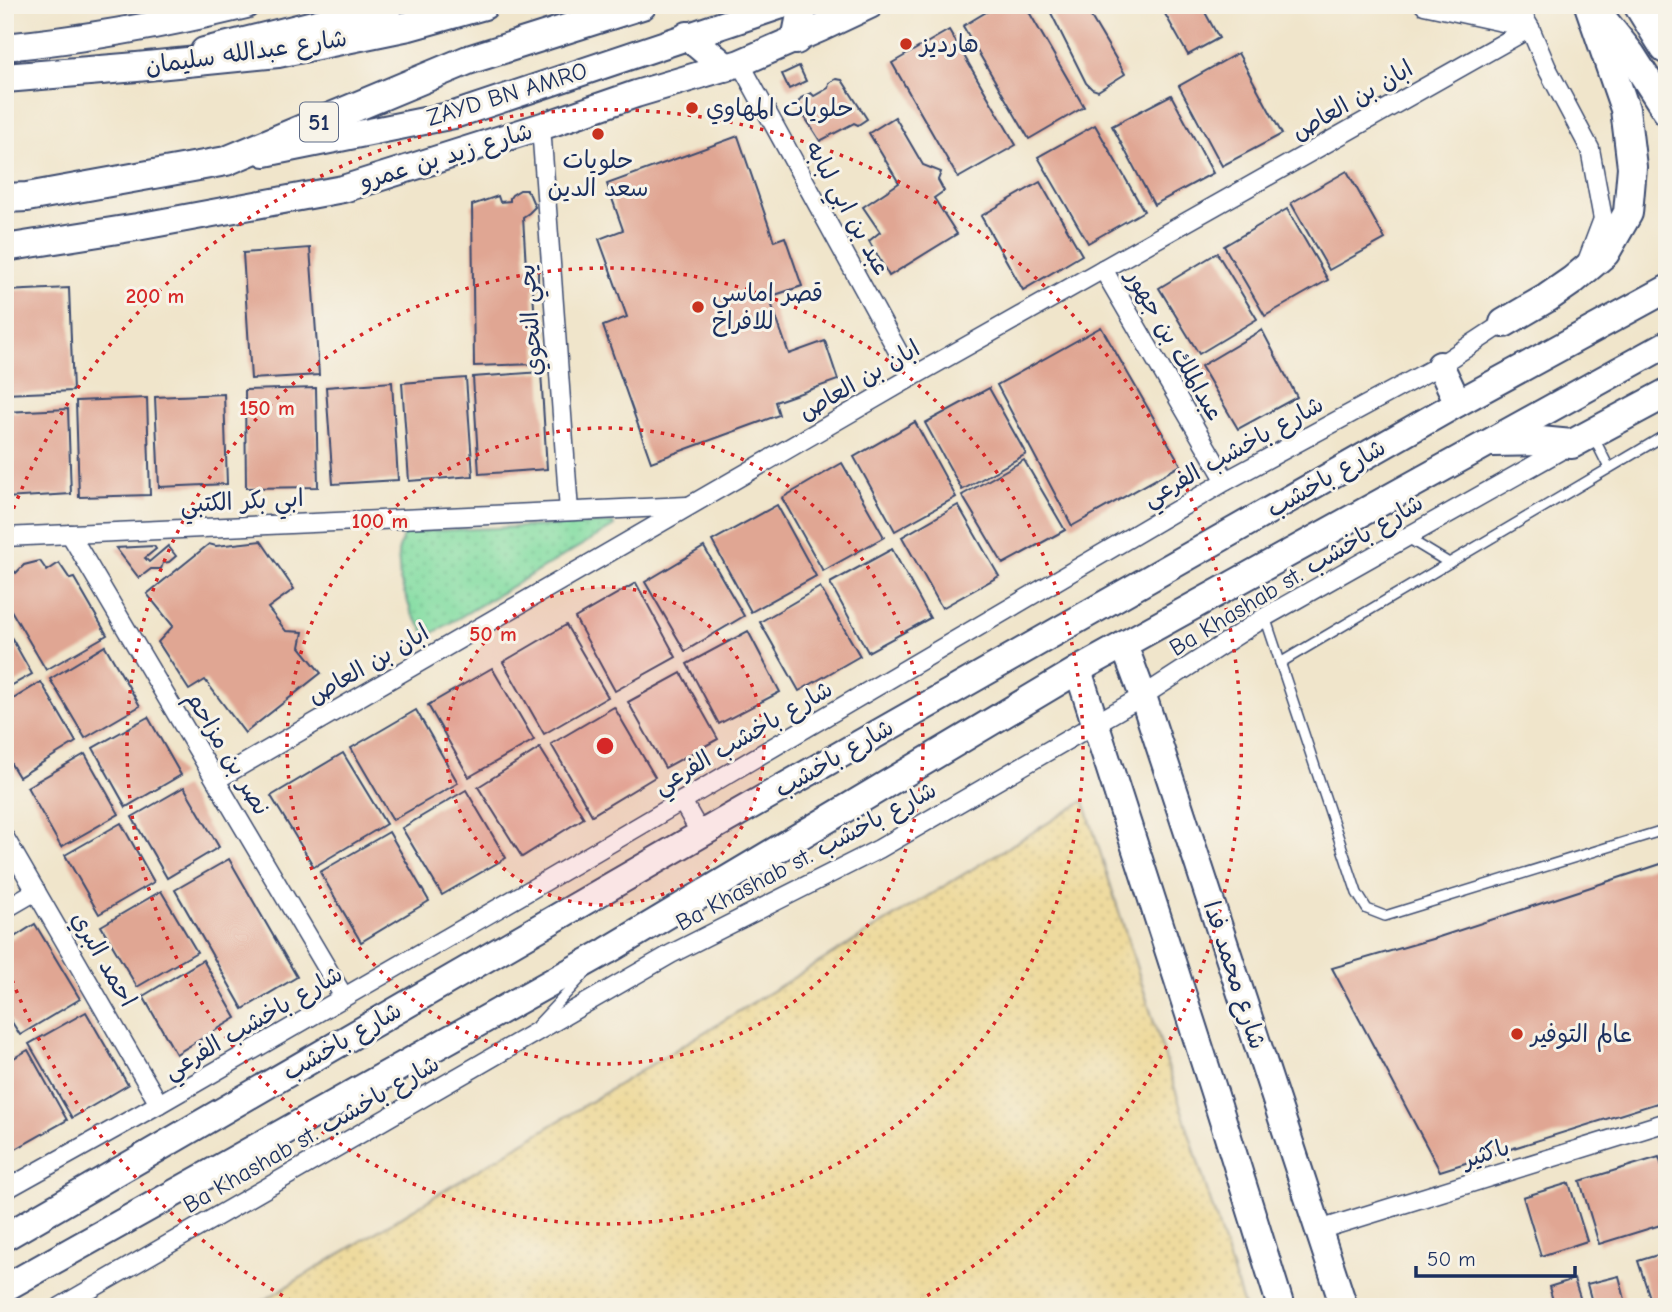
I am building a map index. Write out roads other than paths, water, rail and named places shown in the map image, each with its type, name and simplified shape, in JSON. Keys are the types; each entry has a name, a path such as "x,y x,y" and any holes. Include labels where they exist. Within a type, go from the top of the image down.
{"highway":[{"path":"1641,5 1667,47"}],"main road":[{"path":"5,47 51,43 194,18 246,5"},
{"path":"137,67 390,5"},
{"name":"شارع عبدالله سليمان","path":"5,78 278,52 409,26 484,5"},
{"name":"ZAYD BN AMRO","path":"226,161 454,114 782,5"},
{"path":"796,40 803,5"},
{"name":"شارع زيد بن عمرو","path":"5,248 342,189 732,65 796,40 870,5"},
{"path":"1590,5 1631,55 1667,111"},
{"path":"1504,323 1573,280 1605,253 1628,213 1632,167 1625,109 1590,5"},
{"name":"51","path":"5,198 27,197 226,161 468,60 633,8"},
{"path":"688,36 732,65"},
{"name":"شارع باخشب","path":"5,1237 701,834 1458,403 1667,289"},
{"name":"شارع باخشب","path":"5,1288 607,951 1078,670 1667,344"},
{"path":"1440,365 1458,403"},
{"path":"1493,442 1581,439 1667,393"},
{"name":"شارع محمد فدا","path":"1124,645 1143,695 1344,1307"},
{"path":"1078,670 1281,1307"}],"street":[{"path":"1424,5 1530,28"},
{"path":"1517,5 1590,149 1603,219 1587,262 1573,280"},
{"name":"ابان بن العاص","path":"216,780 912,377 1530,28"},
{"name":"عبد بن ابي لبابه","path":"732,65 912,377"},
{"name":"يحي النحوي","path":"541,127 569,511"},
{"name":"عبدالملك بن جهور","path":"1103,269 1226,481"},
{"name":"شارع باخشب الفرعي","path":"5,1190 159,1104 682,801 1226,481 1440,365 1504,323"},
{"name":"Ba Khashab st. شارع باخشب","path":"60,1307 671,954 878,849 1143,695 1265,617 1581,439"},
{"name":"ابي بكر الكتبي","path":"5,537 691,505"},
{"name":"نصر بن مزاحم","path":"70,534 344,997"},
{"path":"682,801 701,834"},
{"name":"احمد البري","path":"5,838 159,1104"},
{"path":"5,909 36,891"},
{"name":"باكثير","path":"1319,1230 1667,1122"}],"lane":[{"path":"1280,663 1667,434"},
{"path":"1581,439 1609,468"},
{"path":"1406,537 1449,563"},
{"path":"1265,617 1357,893 1367,909 1385,916 1667,829"},
{"path":"524,1039 607,951"}],"place":[{"name":"هارديز","path":"906,44"},
{"name":"حلويات المهاوي","path":"692,108"},
{"name":"حلويات سعد الدين","path":"598,134"},
{"name":"قصر اماسي للافراح","path":"698,307"},
{"name":"عالم التوفير","path":"1517,1034"}]}
